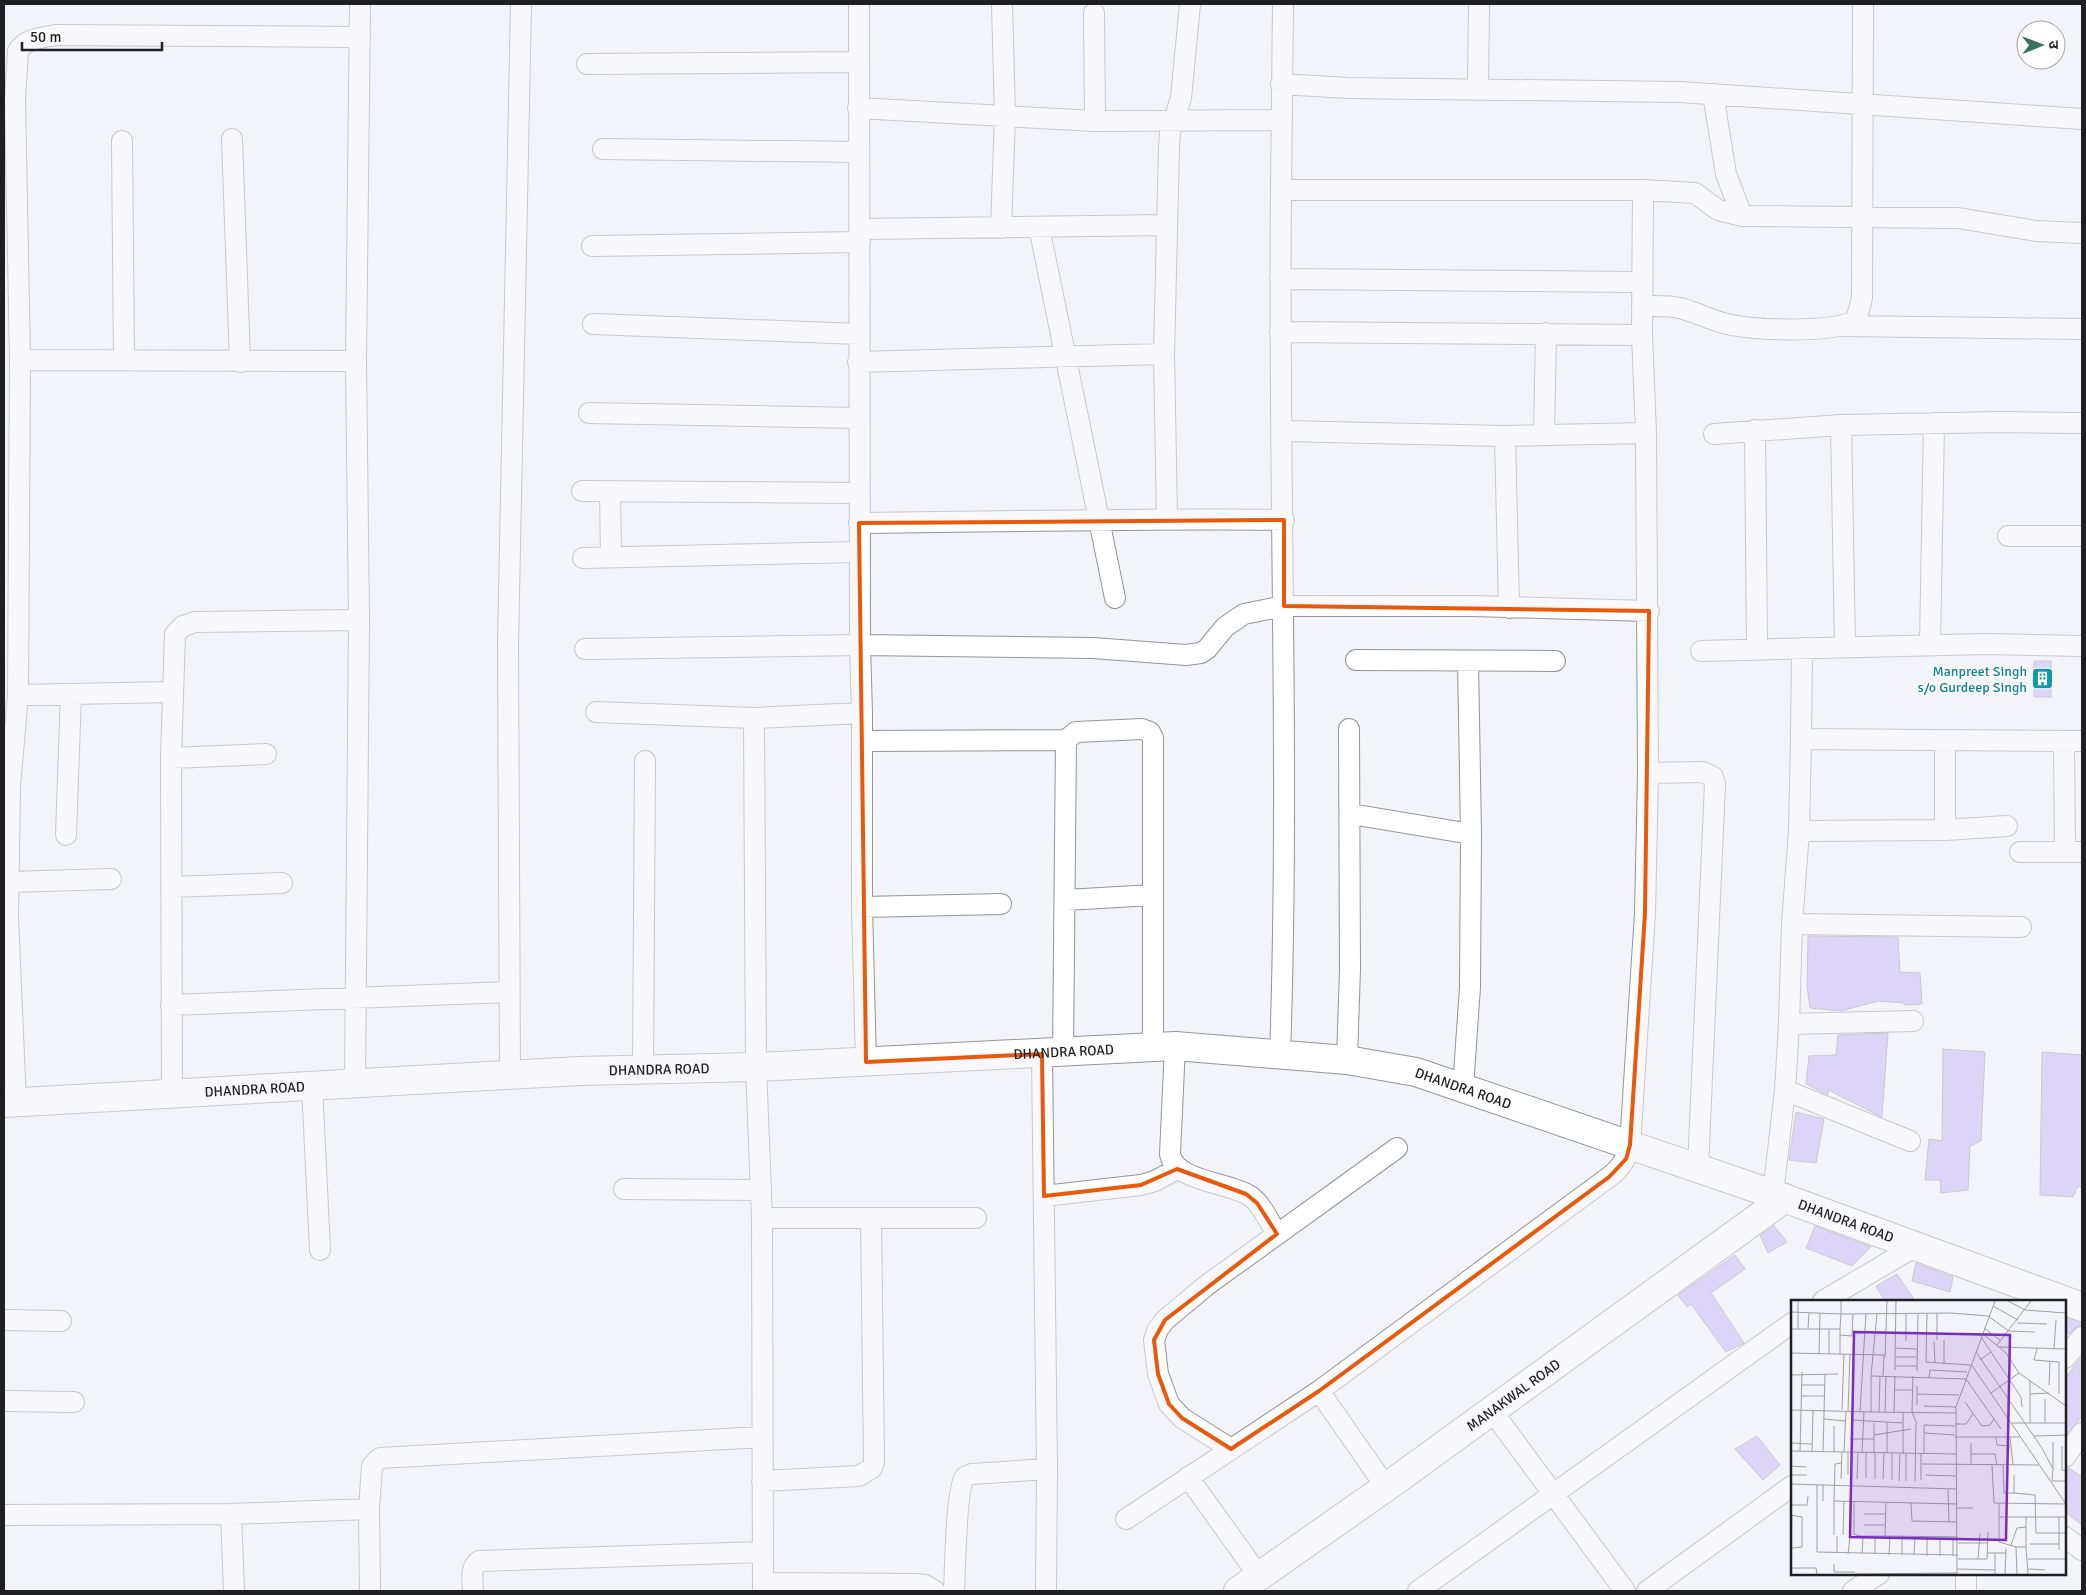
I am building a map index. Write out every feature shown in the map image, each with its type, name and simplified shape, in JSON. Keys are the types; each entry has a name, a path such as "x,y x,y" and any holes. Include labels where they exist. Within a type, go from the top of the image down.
{"street":[{"path":"355,1083 354,997 359,620 356,361 360,4"},
{"path":"510,1075 508,644 521,4"},
{"path":"860,4 858,108 860,236 858,334 859,552 862,713 862,907 866,1062"},
{"path":"1001,228 1005,116 1002,4"},
{"path":"1167,518 1164,354 1169,147 1173,122 1182,98 1190,4"},
{"path":"1280,1055 1283,970 1284,520 1280,332 1280,120 1283,4"},
{"path":"1478,88 1479,4"},
{"path":"1844,326 1856,321 1860,311 1863,4"},
{"path":"1094,13 1095,121"},
{"path":"10,1103 6,917 9,882 7,786 18,695 11,663 12,404 20,360 16,63 21,45 35,39 56,35 360,37"},
{"path":"588,64 859,62"},
{"path":"1281,84 1348,88 1478,88 1713,94 2082,119"},
{"path":"1713,94 1729,184 1742,216"},
{"path":"858,108 1095,121 1280,120"},
{"path":"232,140 240,362"},
{"path":"122,141 124,360"},
{"path":"603,149 858,152"},
{"path":"1707,202 1729,184"},
{"path":"1281,190 1643,190 1691,192 1725,213 1742,216 1862,215 1958,218 2036,231 2082,233"},
{"path":"1126,1519 1319,1391 1620,1168 1630,1145 1644,913 1648,773 1649,611 1646,433 1642,335 1643,190"},
{"path":"592,246 860,236 1001,228 1166,225"},
{"path":"1039,227 1115,598"},
{"path":"1280,279 1642,282"},
{"path":"1642,306 1681,308 1724,323 1745,327 1827,328 1844,326 2082,330"},
{"path":"593,324 858,334"},
{"path":"1280,332 1642,335"},
{"path":"1544,436 1546,333"},
{"path":"858,362 1164,354"},
{"path":"20,360 356,361"},
{"path":"589,414 859,418"},
{"path":"1714,434 1755,430 1934,423 2082,424"},
{"path":"1930,645 1934,423"},
{"path":"1841,426 1845,647"},
{"path":"1755,430 1757,649"},
{"path":"1283,431 1505,436 1646,433"},
{"path":"1505,436 1509,608"},
{"path":"582,491 859,493"},
{"path":"610,491 611,557"},
{"path":"859,523 1100,521 1167,518 1284,520"},
{"path":"2008,536 2082,536"},
{"path":"583,558 859,552"},
{"path":"585,649 860,645 1093,648 1194,654 1207,649 1235,618 1256,610 1284,606 1649,611"},
{"path":"172,1093 171,758 175,634 183,626 195,622 359,620"},
{"path":"1701,651 1986,644 2082,646"},
{"path":"1779,1196 1790,1024 1792,924 1799,831 1802,648"},
{"path":"1356,660 1555,661"},
{"path":"1463,1088 1470,987 1471,834 1468,661"},
{"path":"18,695 172,692"},
{"path":"66,835 71,694"},
{"path":"596,712 754,718 862,713"},
{"path":"754,718 756,1067 762,1218 762,1587 915,1584 926,1585 935,1591"},
{"path":"862,741 1066,740 1076,732 1142,729 1152,734 1153,895 1171,1161 1177,1169 1251,1197 1277,1234"},
{"path":"1346,1060 1351,814 1349,729"},
{"path":"1801,739 2073,741 2073,852 2020,852"},
{"path":"1046,1591 1048,1469 1044,1196 1052,1053 1066,900 1066,740"},
{"path":"1945,740 1945,830"},
{"path":"171,758 266,754"},
{"path":"643,1071 645,761"},
{"path":"1648,773 1703,772 1713,777 1715,784 1698,1168"},
{"path":"1351,814 1471,834"},
{"path":"1799,831 1945,830 2007,826"},
{"path":"9,882 111,878"},
{"path":"171,887 282,883"},
{"path":"1066,900 1153,895"},
{"path":"862,907 1001,904"},
{"path":"1792,924 2021,927"},
{"path":"172,1005 509,992"},
{"path":"1790,1024 1912,1021"},
{"name":"DHANDRA ROAD","path":"10,1103 579,1071 756,1067 1164,1047 1346,1060 1416,1072 1779,1196 2061,1300"},
{"path":"312,1085 320,1250"},
{"path":"1785,1090 1910,1141"},
{"path":"1231,1449 1182,1418 1169,1404 1158,1374 1154,1340 1158,1329 1206,1285 1397,1148"},
{"path":"1044,1196 1141,1185 1155,1181 1177,1169"},
{"path":"624,1189 760,1190"},
{"name":"MANAKWAL ROAD","path":"1249,1584 1492,1411 1779,1196"},
{"path":"762,1218 976,1218"},
{"path":"762,1481 859,1476 872,1468 874,1462 871,1218"},
{"path":"1827,1300 1916,1246"},
{"path":"4,1320 61,1321"},
{"path":"1418,1591 1553,1492 1791,1324"},
{"path":"2066,1357 2082,1336"},
{"path":"1319,1391 1386,1487"},
{"path":"4,1401 74,1402"},
{"path":"1492,1411 1625,1591"},
{"path":"2066,1456 2082,1433"},
{"path":"370,1591 369,1509 372,1466 380,1458 387,1456 762,1436"},
{"path":"954,1591 958,1514 961,1485 965,1477 972,1474 1048,1469"},
{"path":"1188,1477 1249,1584"},
{"path":"1647,1591 1791,1487"},
{"path":"4,1515 231,1514 369,1509"},
{"path":"231,1514 234,1591"},
{"path":"2066,1538 2082,1550"},
{"path":"473,1591 472,1572 474,1565 479,1561 762,1552"},
{"path":"1853,1591 1877,1575"},
{"path":"1966,1575 1966,1591"}],"highlighted area":[{"path":"1284,520 1284,606 1649,611 1645,913 1630,1145 1626,1159 1609,1177 1319,1391 1231,1449 1182,1418 1169,1404 1158,1374 1154,1340 1165,1320 1277,1234 1257,1203 1246,1194 1177,1169 1141,1185 1044,1196 1042,1054 866,1062 859,523"}],"building":[{"name":"Manpreet Singh s/o Gurdeep Singh","path":"2034,661 2051,661 2051,697 2034,697"},
{"path":"1808,936 1898,937 1900,972 1920,973 1922,1004 1904,1005 1904,1003 1879,1001 1840,1011 1810,1008 1807,986"},
{"path":"1888,1033 1882,1117 1828,1090 1828,1095 1806,1084 1809,1056 1836,1055 1838,1035"},
{"path":"1943,1049 1985,1052 1981,1141 1970,1146 1968,1190 1941,1193 1940,1180 1925,1180 1929,1139 1942,1141"},
{"path":"2042,1052 2082,1055 2082,1188 2078,1186 2073,1197 2040,1195"},
{"path":"1796,1112 1824,1119 1816,1163 1789,1160"},
{"path":"1774,1226 1787,1242 1768,1253 1760,1235"},
{"path":"1815,1226 1871,1247 1852,1266 1806,1248"},
{"path":"1735,1255 1745,1269 1711,1293 1744,1343 1726,1352 1691,1304 1687,1307 1678,1295"},
{"path":"1916,1263 1953,1277 1950,1292 1912,1281"},
{"path":"1897,1274 1914,1300 1884,1300 1876,1286"},
{"path":"2066,1317 2082,1322 2082,1325 2077,1326 2069,1334 2066,1332"},
{"path":"2082,1356 2082,1416 2066,1436 2066,1377"},
{"path":"1757,1436 1780,1465 1763,1480 1735,1449"},
{"path":"2069,1468 2082,1477 2082,1525 2066,1513 2066,1469"}],"place":[{"name":"Manpreet Singh s/o Gurdeep Singh","path":"2043,679"}]}
